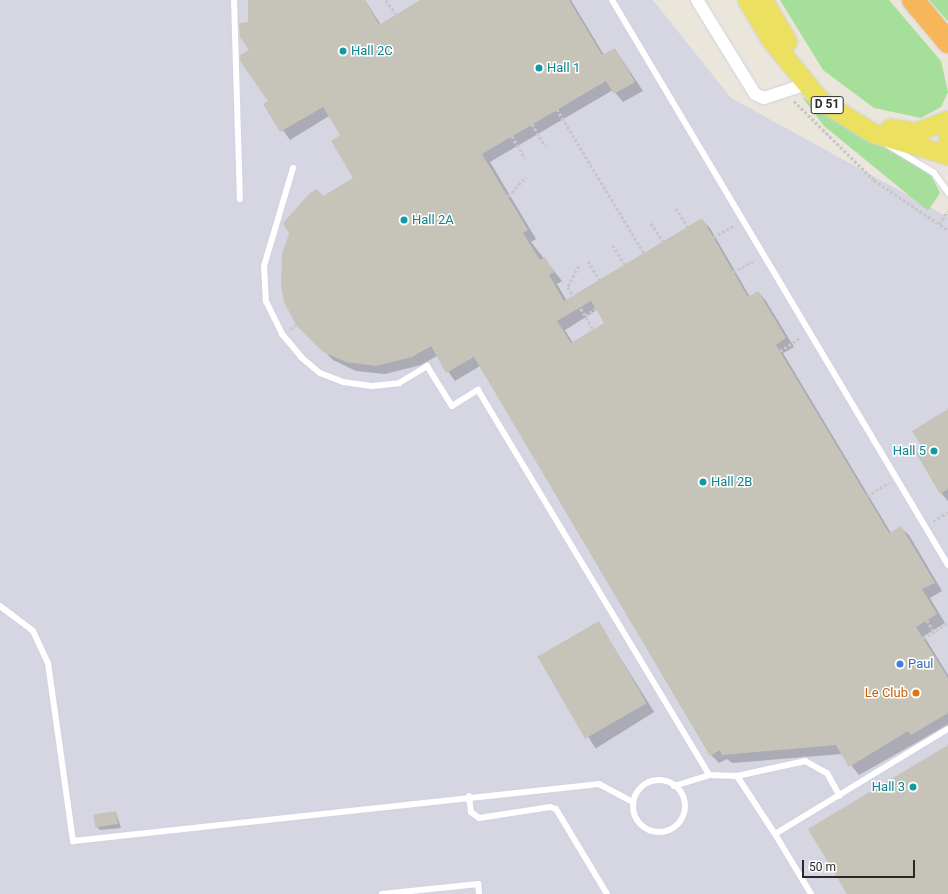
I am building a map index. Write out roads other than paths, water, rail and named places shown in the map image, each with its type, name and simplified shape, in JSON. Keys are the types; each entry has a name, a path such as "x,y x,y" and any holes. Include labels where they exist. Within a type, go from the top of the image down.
{"highway":[{"path":"913,0 948,42"}],"main road":[{"name":"D 51","path":"747,0 804,85 846,119 872,133 948,155"},
{"name":"D 51","path":"763,0 794,54 819,83 859,113 891,128 916,132 948,120"},
{"path":"948,130 948,155"}],"street":[{"path":"697,0 755,94 764,98 804,85"}],"lane":[{"path":"234,0 240,199"},
{"path":"612,0 743,220 808,333 948,565"},
{"path":"872,133 904,157 934,174 948,192"},
{"path":"293,168 264,266 266,301 282,334 302,358 320,372 343,382 372,386 399,383 427,366 452,406 478,390 709,775"},
{"path":"0,606 33,631 48,663 72,841 469,796 599,784 633,802 639,823 651,831 666,831 678,823 684,811 683,797 674,786 662,781 646,784 633,802"},
{"path":"775,834 840,796 948,729"},
{"path":"674,786 709,775 737,776 805,761 827,773 840,796"},
{"path":"737,776 775,834 811,894"},
{"path":"469,796 471,812 479,818 550,807 556,809 607,894"},
{"path":"382,894 478,884 479,894"}],"place":[{"name":"Hall 2C","path":"343,51"},
{"name":"Hall 1","path":"539,68"},
{"name":"Hall 2A","path":"404,220"},
{"name":"Hall 5","path":"934,451"},
{"name":"Hall 2B","path":"703,482"},
{"name":"Paul","path":"900,664"},
{"name":"Le Club","path":"916,693"},
{"name":"Hall 3","path":"913,787"}]}
